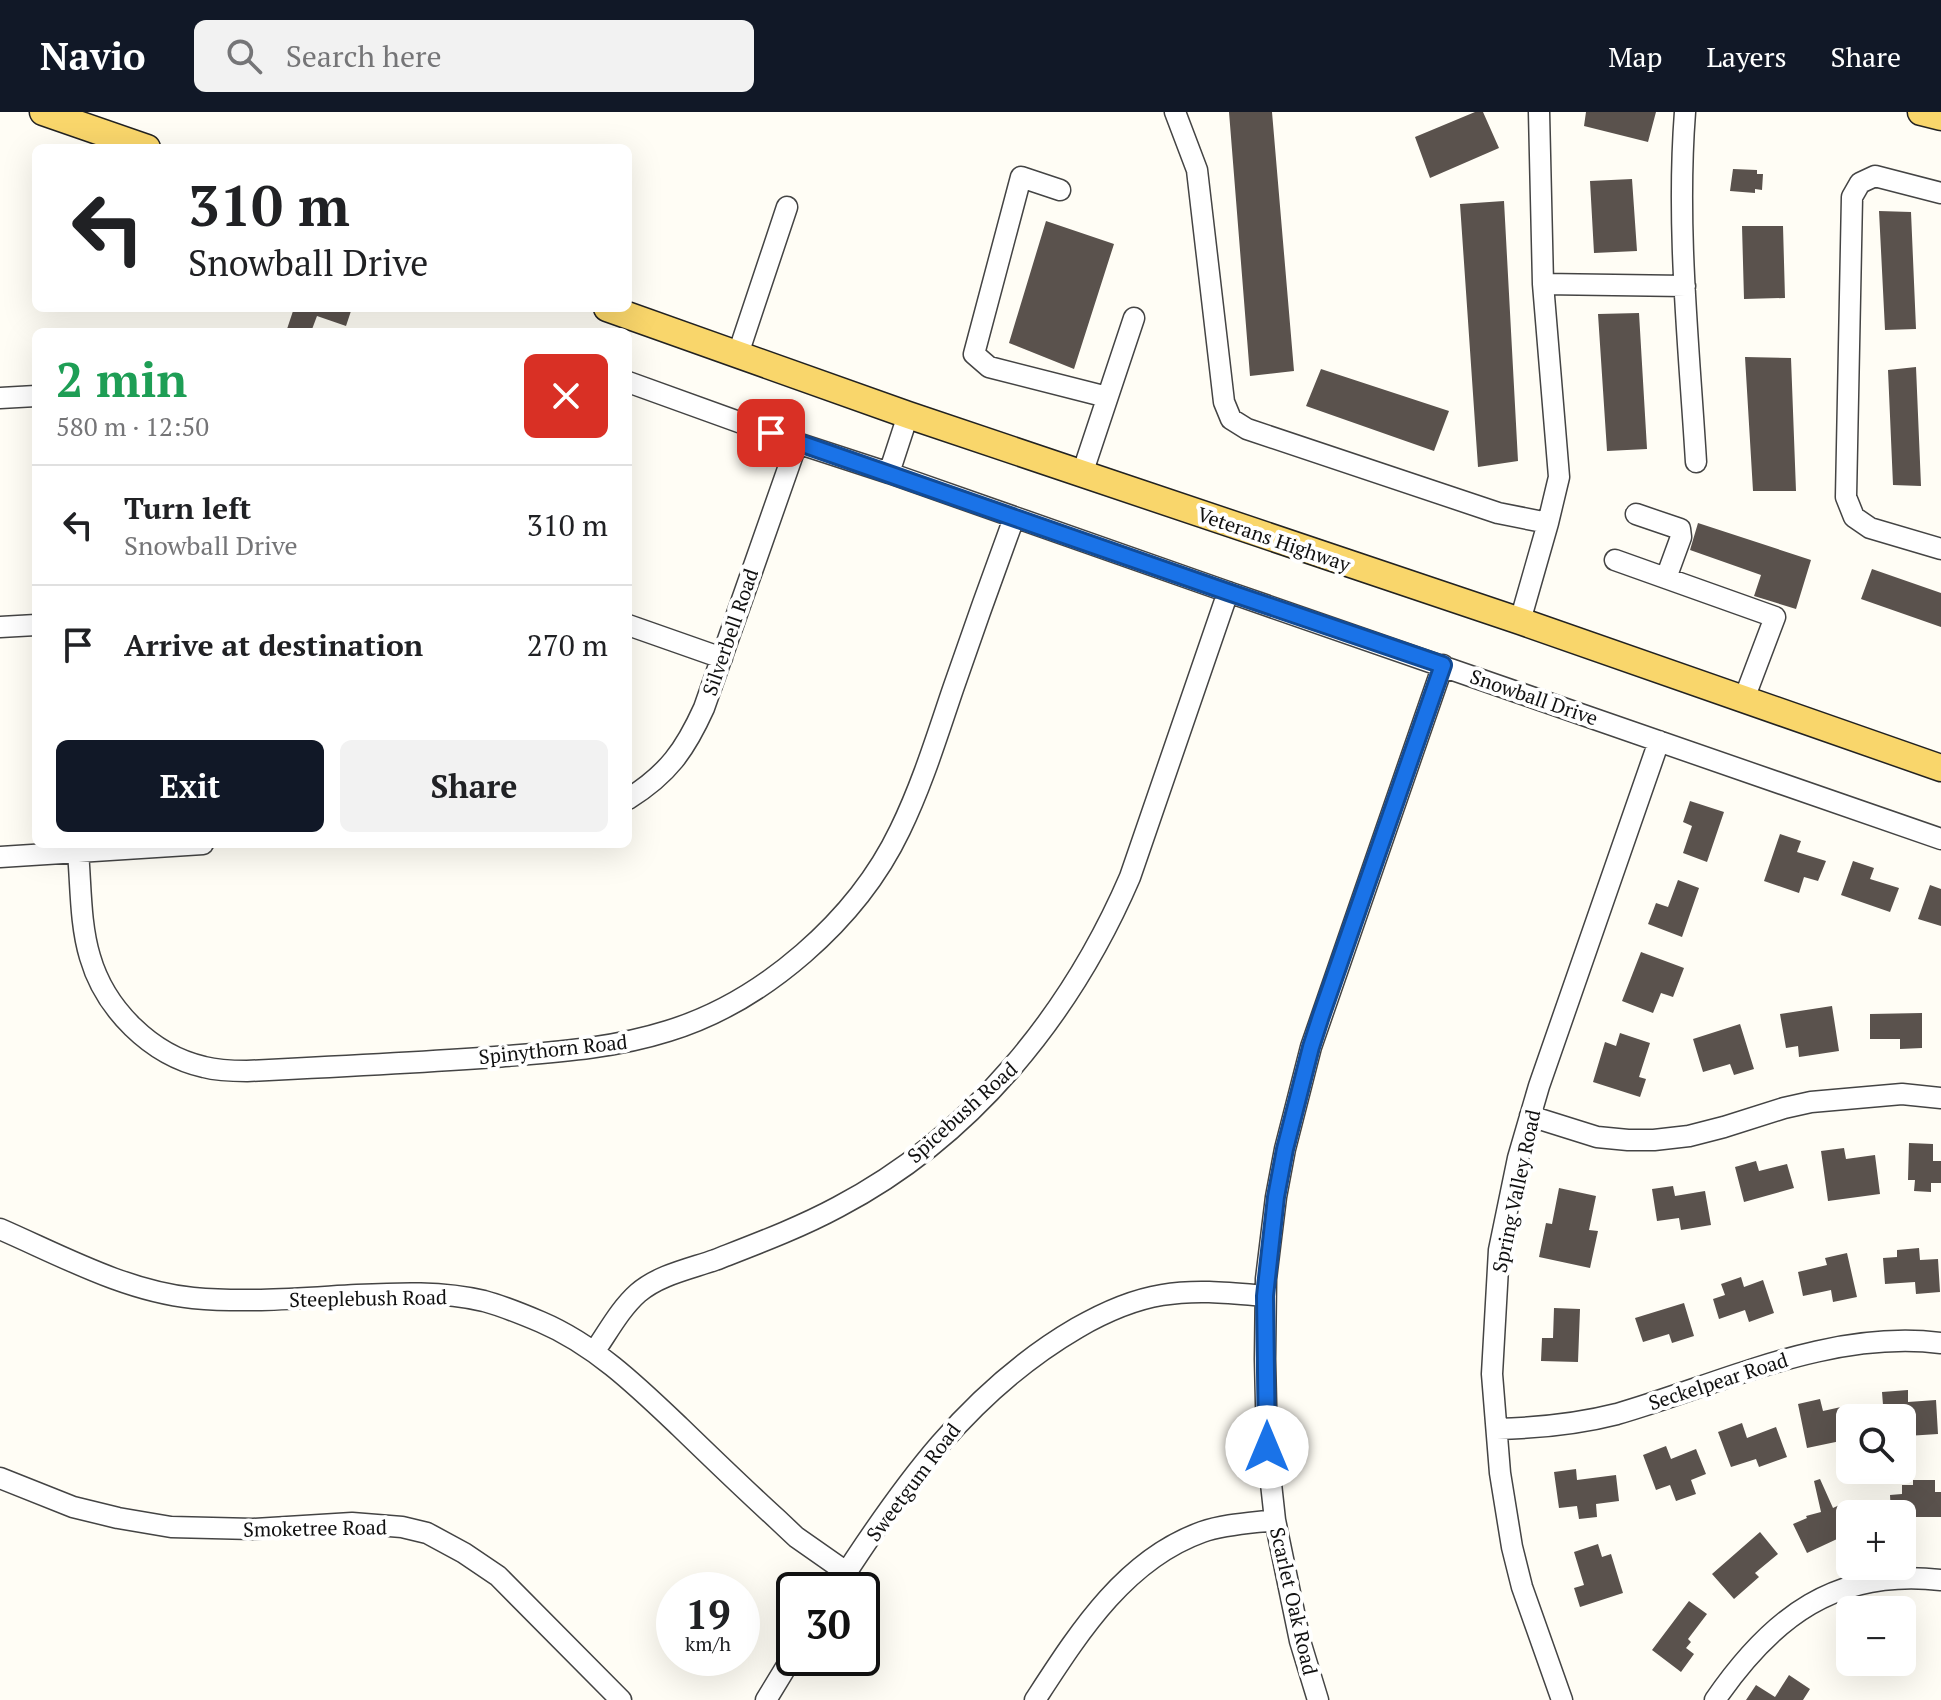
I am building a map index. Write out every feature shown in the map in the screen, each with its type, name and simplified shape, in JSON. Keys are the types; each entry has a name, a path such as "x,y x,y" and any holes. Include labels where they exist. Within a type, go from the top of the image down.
{"main road":[{"path":"43,112 135,144"},
{"path":"1921,112 1941,117"},
{"name":"Veterans Highway","path":"618,312 908,415 1520,621 1941,768"}],"street":[{"path":"1175,112 1197,170 1224,402 1231,419 1247,429 1498,513 1548,523"},
{"path":"1520,621 1559,477 1543,284 1539,112"},
{"path":"1685,112 1681,162 1696,462"},
{"path":"1941,193 1875,176 1860,183 1852,197 1846,497 1854,517 1870,528 1941,549"},
{"path":"1060,190 1021,177 974,354 989,367 1107,397"},
{"path":"738,354 787,207"},
{"path":"1543,284 1685,286"},
{"path":"1082,474 1134,318"},
{"name":"Snowball Drive","path":"632,383 1941,839"},
{"path":"0,398 32,396"},
{"path":"889,473 908,415"},
{"name":"Silverbell Road","path":"632,796 655,780 680,754 693,733 797,443"},
{"path":"1636,514 1682,531 1666,578"},
{"name":"Spinythorn Road","path":"78,852 83,916 89,954 97,976 126,1021 175,1058 202,1067 247,1071 473,1059 588,1049 670,1031 700,1020 764,984 812,946 866,887 900,831 923,778 1014,518"},
{"path":"1615,560 1775,617 1744,699"},
{"name":"Spicebush Road","path":"594,1352 621,1311 639,1292 671,1274 716,1259 840,1207 895,1172 940,1138 1021,1058 1075,984 1119,902 1228,592"},
{"path":"0,627 32,625"},
{"path":"632,626 722,658"},
{"name":"Scarlet Oak Road","path":"1318,1700 1285,1576 1267,1447 1265,1296 1276,1197 1311,1047 1443,665"},
{"name":"Spring Valley Road","path":"1562,1700 1522,1587 1500,1473 1492,1374 1499,1250 1530,1116 1659,741"},
{"path":"0,857 140,848"},
{"path":"1530,1116 1597,1137 1654,1140 1701,1133 1811,1102 1902,1094 1941,1098"},
{"name":"Steeplebush Road","path":"0,1229 112,1278 165,1294 243,1301 390,1294 448,1296 483,1301 543,1323 594,1352 640,1389 831,1572"},
{"name":"Sweetgum Road","path":"846,1572 902,1491 963,1416 1063,1337 1099,1316 1158,1295 1185,1292 1265,1296"},
{"name":"Seckelpear Road","path":"1497,1429 1557,1426 1614,1414 1778,1361 1825,1350 1895,1341 1941,1343"},
{"name":"Smoketree Road","path":"0,1478 73,1507 171,1527 253,1529 352,1523 402,1527 427,1533 498,1576 621,1700"},
{"path":"1035,1700 1109,1597 1153,1557 1204,1531 1275,1520"},
{"path":"1715,1700 1753,1650 1774,1629 1823,1598 1854,1585 1877,1581 1941,1580"},
{"path":"766,1700 781,1676"}],"building":[{"path":"1229,112 1272,112 1294,371 1250,376"},
{"path":"1475,112 1483,112 1499,148 1430,178 1415,137"},
{"path":"1586,112 1656,112 1648,142 1584,126"},
{"path":"1733,169 1757,170 1757,174 1763,174 1762,190 1755,189 1755,193 1730,191"},
{"path":"1632,179 1637,251 1594,253 1590,181"},
{"path":"1504,201 1518,461 1478,467 1460,204"},
{"path":"1879,211 1911,212 1916,329 1885,330"},
{"path":"1046,221 1114,244 1074,369 1009,343"},
{"path":"1742,226 1783,226 1785,298 1744,299"},
{"path":"293,312 351,312 346,326 317,316 312,328 287,328"},
{"path":"1639,313 1647,449 1607,451 1598,314"},
{"path":"1745,357 1791,358 1796,491 1753,491"},
{"path":"1916,367 1921,486 1893,485 1888,370"},
{"path":"1321,369 1449,411 1434,451 1306,406"},
{"path":"1698,523 1811,560 1796,609 1754,596 1761,575 1690,550"},
{"path":"1872,569 1941,593 1941,627 1861,599"},
{"path":"1690,801 1724,812 1707,862 1683,853 1692,826 1683,822"},
{"path":"1780,834 1801,841 1797,852 1826,861 1818,881 1804,877 1799,893 1764,881"},
{"path":"1853,861 1874,868 1870,879 1899,888 1890,912 1841,895"},
{"path":"1678,880 1699,888 1682,937 1648,924 1656,903 1668,907"},
{"path":"1930,885 1941,889 1941,926 1918,919"},
{"path":"1641,952 1684,968 1673,997 1661,993 1653,1013 1622,1001"},
{"path":"1832,1006 1839,1051 1799,1057 1798,1046 1786,1048 1780,1014"},
{"path":"1922,1013 1922,1048 1900,1049 1900,1039 1870,1039 1870,1014"},
{"path":"1740,1024 1754,1069 1734,1075 1730,1064 1703,1072 1693,1039"},
{"path":"1620,1033 1650,1043 1639,1077 1646,1079 1640,1097 1593,1082 1605,1042 1616,1046"},
{"path":"1909,1143 1933,1144 1933,1161 1941,1161 1941,1183 1931,1183 1931,1192 1914,1191 1915,1180 1908,1180"},
{"path":"1844,1148 1846,1159 1875,1155 1880,1194 1828,1201 1821,1151"},
{"path":"1756,1161 1759,1171 1787,1164 1794,1188 1744,1202 1735,1167"},
{"path":"1673,1186 1675,1196 1705,1191 1711,1225 1681,1230 1679,1218 1657,1221 1652,1189"},
{"path":"1559,1188 1596,1196 1589,1230 1598,1231 1590,1268 1539,1257 1546,1223 1552,1224"},
{"path":"1919,1248 1920,1260 1938,1259 1940,1292 1916,1294 1915,1282 1885,1284 1883,1258 1897,1257 1897,1250"},
{"path":"1847,1253 1857,1297 1833,1302 1831,1290 1803,1296 1798,1272 1827,1265 1825,1258"},
{"path":"1741,1277 1744,1287 1763,1280 1774,1313 1749,1322 1745,1310 1719,1319 1713,1299 1725,1295 1721,1284"},
{"path":"1684,1303 1694,1336 1672,1343 1669,1334 1643,1342 1635,1318"},
{"path":"1554,1308 1580,1309 1578,1362 1541,1361 1542,1338 1553,1338"},
{"path":"1908,1390 1908,1402 1936,1400 1938,1434 1916,1435 1916,1404 1883,1404 1882,1392"},
{"path":"1820,1399 1823,1411 1836,1408 1836,1442 1807,1448 1798,1404"},
{"path":"1742,1423 1747,1438 1776,1427 1787,1457 1759,1467 1756,1459 1731,1467 1718,1432"},
{"path":"1666,1446 1671,1459 1696,1449 1706,1474 1691,1480 1696,1494 1676,1501 1670,1485 1656,1490 1643,1455"},
{"path":"1576,1469 1577,1480 1616,1475 1619,1501 1596,1504 1597,1517 1579,1519 1577,1506 1559,1508 1554,1472"},
{"path":"1820,1479 1833,1508 1836,1507 1836,1540 1807,1553 1793,1524 1821,1512 1814,1481"},
{"path":"1916,1480 1935,1480 1935,1492 1941,1492 1941,1517 1916,1517 1916,1500 1890,1500 1890,1495 1902,1494 1902,1485 1913,1485"},
{"path":"1760,1532 1778,1554 1755,1573 1759,1577 1734,1599 1712,1574"},
{"path":"1598,1544 1602,1557 1611,1554 1623,1593 1580,1607 1574,1588 1584,1585 1574,1552"},
{"path":"1689,1601 1707,1614 1688,1639 1691,1642 1686,1648 1694,1654 1681,1672 1652,1650"},
{"path":"1789,1675 1810,1689 1803,1700 1746,1700 1756,1685 1775,1697"}],"route":[{"path":"771,433 1443,665 1321,1016 1285,1149 1266,1279 1267,1447"}]}
